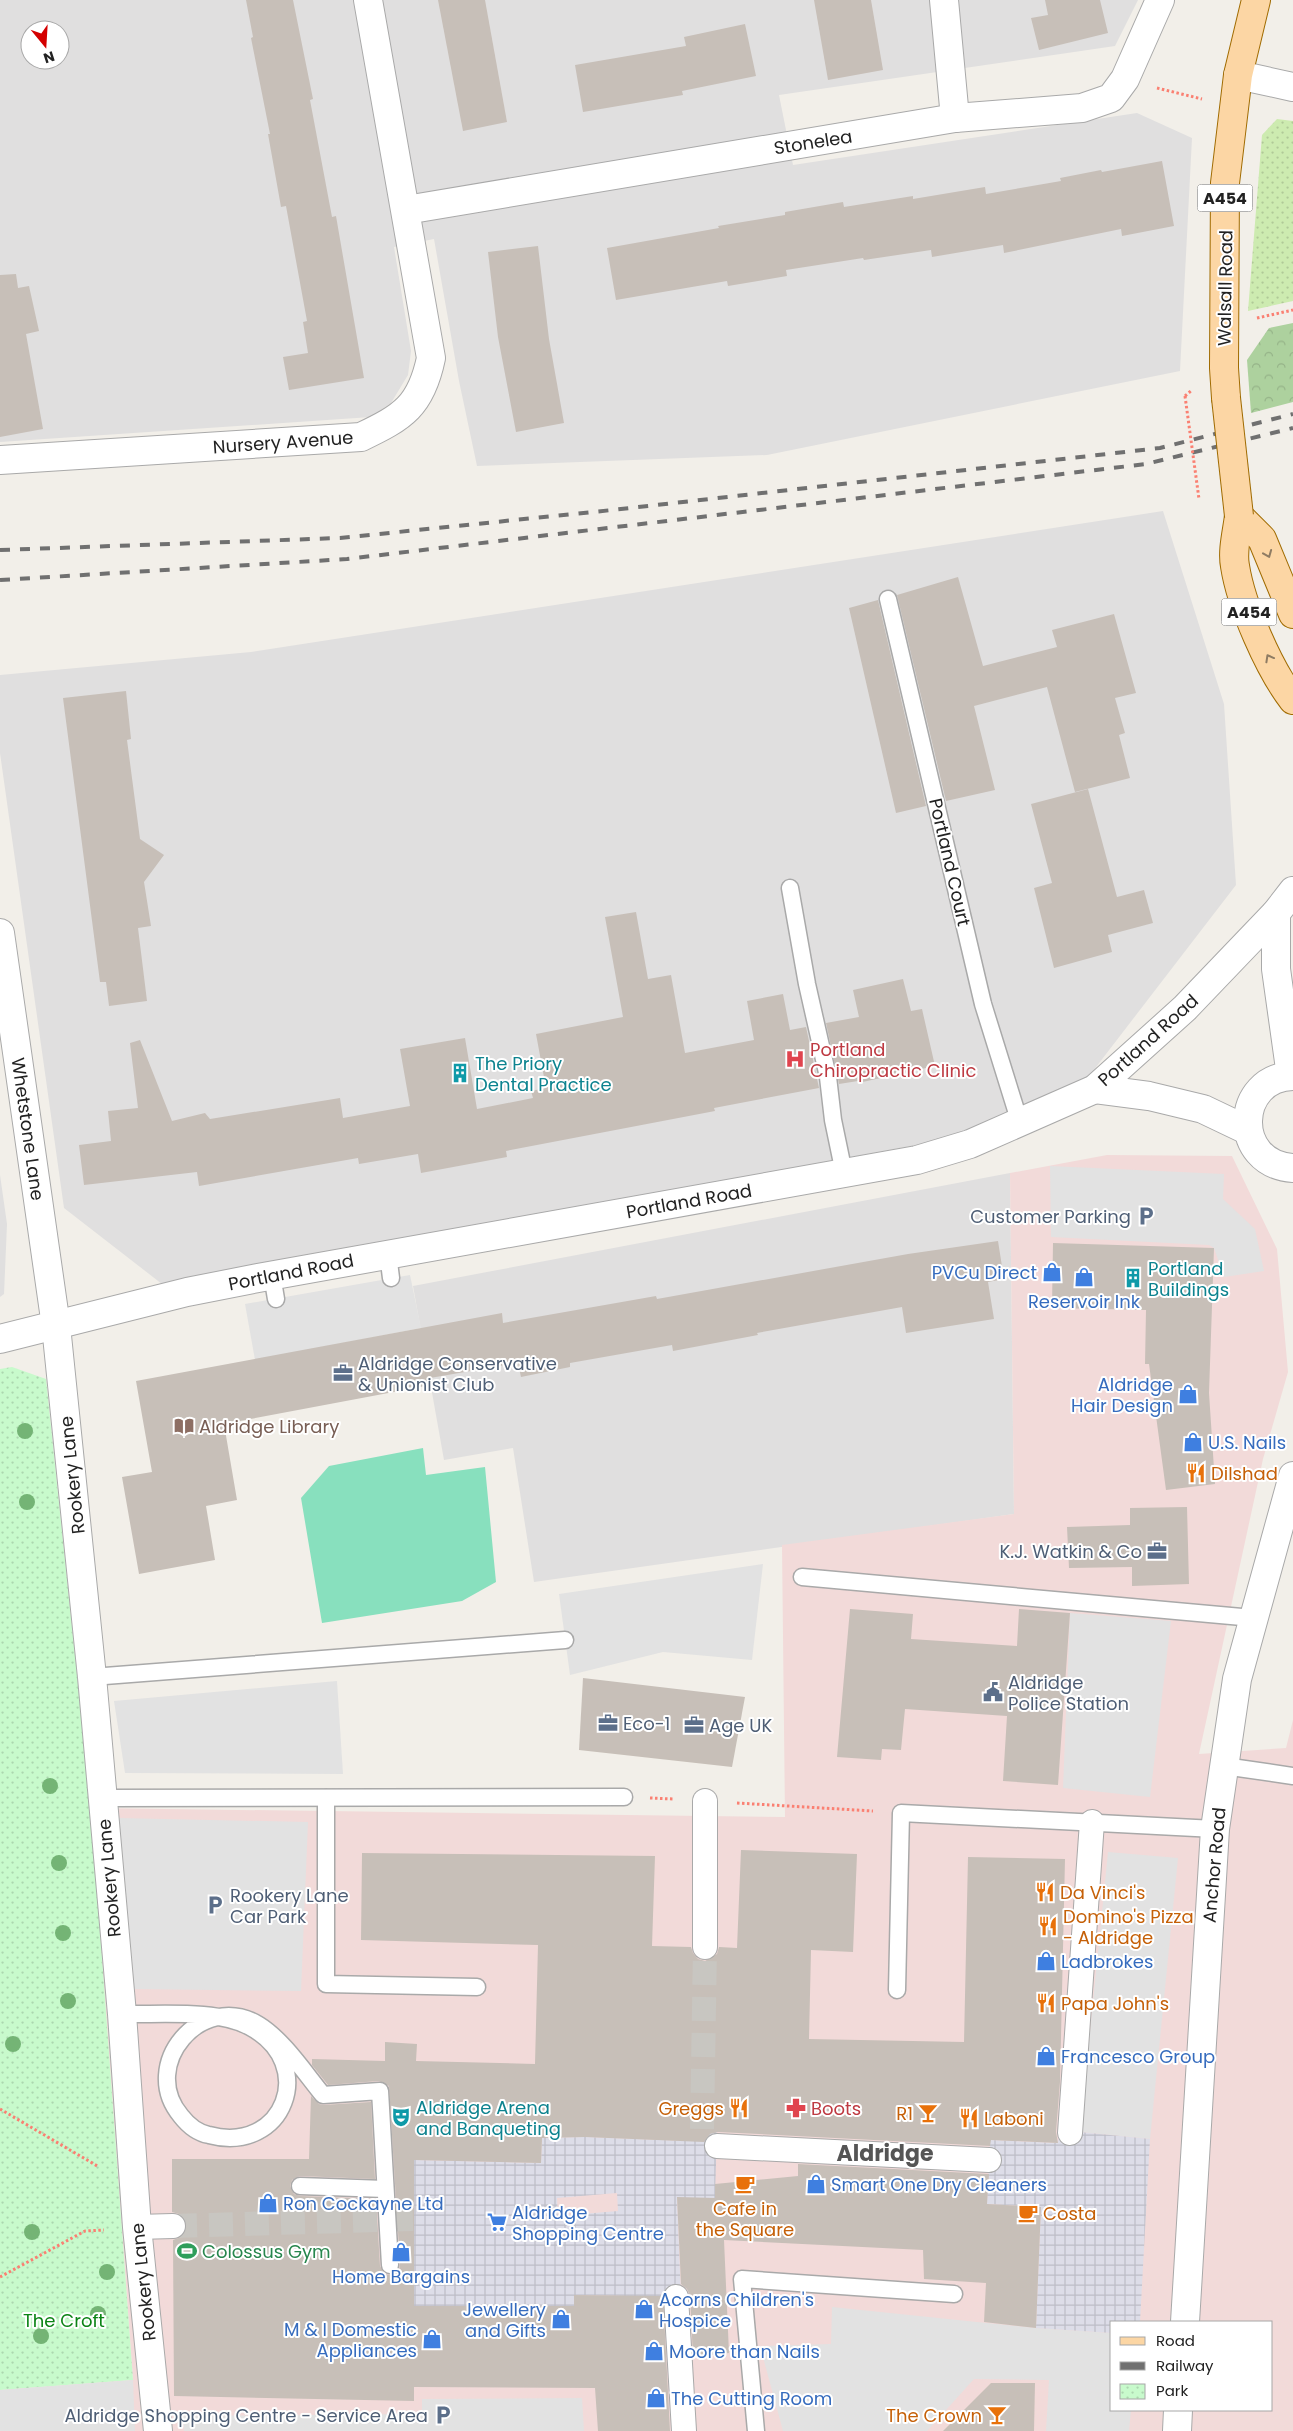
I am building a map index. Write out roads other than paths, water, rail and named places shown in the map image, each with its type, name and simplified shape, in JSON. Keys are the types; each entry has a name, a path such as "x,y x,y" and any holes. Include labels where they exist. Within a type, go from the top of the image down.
{"main road":[{"name":"Walsall Road","path":"1239,516 1224,368 1225,183 1238,75 1256,0"},
{"name":"A454","path":"1239,516 1262,539 1293,614"},
{"name":"A454","path":"1239,516 1234,565 1246,605 1263,648 1293,700"}],"street":[{"name":"Nursery Avenue","path":"0,460 361,437 395,421 412,404 426,381 431,358 368,0"},
{"path":"944,0 955,118"},
{"name":"Stonelea","path":"406,210 955,118 1082,108 1111,98 1125,79 1160,0"},
{"path":"1238,75 1293,87"},
{"name":"Portland Road","path":"0,1340 177,1294 274,1287 390,1266 844,1173 917,1160 970,1144 1095,1089 1186,1008 1276,913 1293,891"},
{"path":"1276,913 1276,969 1292,1076 1269,1083 1257,1094 1247,1116 1252,1145 1265,1160 1280,1167 1293,1168"},
{"name":"Whetstone Lane","path":"0,933 56,1326"},
{"path":"1095,1089 1149,1096 1203,1109 1248,1130"},
{"name":"Rookery Lane","path":"56,1326 92,1677 122,2014 137,2228 158,2431"},
{"name":"Anchor Road","path":"1185,2321 1215,1828 1237,1680 1253,1618 1284,1539 1293,1476"},
{"path":"705,1801 705,1947"},
{"path":"1070,2133 1092,1822"},
{"path":"716,2146 989,2160"},
{"path":"137,2228 172,2226"},
{"path":"676,2297 684,2431"},
{"path":"1177,2431 1178,2411"}],"lane":[{"name":"Portland Court","path":"888,599 983,1004 1020,1123"},
{"path":"790,888 807,984 828,1077 832,1120 844,1173"},
{"path":"802,1577 1253,1618"},
{"path":"92,1677 565,1640"},
{"path":"1224,1766 1293,1776"},
{"path":"103,1798 624,1797"},
{"path":"326,1798 326,1984 477,1988"},
{"path":"897,1990 901,1813 1215,1828"},
{"path":"122,2014 201,2015 209,2017 217,2018 225,2019 233,2021 250,2027 270,2043 284,2062 288,2076 287,2096 278,2115 268,2124 244,2138 224,2139 205,2134 188,2124 175,2109 168,2091 167,2071 172,2052 183,2036 199,2024 206,2022 212,2019 219,2017 239,2017 259,2024 275,2038 322,2095 380,2091 390,2265"},
{"path":"300,2186 386,2189"},
{"path":"756,2431 742,2279 954,2294"}],"tunnel":[{"path":"702,2129 705,1947"},
{"path":"173,2226 415,2219"}],"railway":[{"path":"0,550 340,538 612,510 1160,448 1293,414"},
{"path":"0,580 347,559 1146,464 1293,428"}],"place":[{"name":"Portland Chiropractic Clinic","path":"795,1059"},
{"name":"The Priory Dental Practice","path":"460,1073"},
{"name":"Customer Parking","path":"1146,1216"},
{"name":"PVCu Direct","path":"1052,1272"},
{"name":"Reservoir Ink","path":"1084,1277"},
{"name":"Portland Buildings","path":"1133,1278"},
{"name":"Aldridge Conservative & Unionist Club","path":"343,1373"},
{"name":"Aldridge Hair Design","path":"1188,1394"},
{"name":"Aldridge Library","path":"184,1426"},
{"name":"U.S. Nails","path":"1193,1442"},
{"name":"Dilshad","path":"1196,1473"},
{"name":"K.J. Watkin & Co","path":"1157,1551"},
{"name":"Aldridge Police Station","path":"993,1692"},
{"name":"Eco-1","path":"608,1723"},
{"name":"Age UK","path":"694,1725"},
{"name":"Da Vinci's","path":"1045,1892"},
{"name":"Rookery Lane Car Park","path":"215,1905"},
{"name":"Domino's Pizza - Aldridge","path":"1048,1926"},
{"name":"Ladbrokes","path":"1046,1961"},
{"name":"Papa John's","path":"1046,2003"},
{"name":"Francesco Group","path":"1046,2056"},
{"name":"Greggs","path":"739,2108"},
{"name":"Boots","path":"796,2108"},
{"name":"R1","path":"928,2113"},
{"name":"Aldridge Arena and Banqueting","path":"401,2117"},
{"name":"Laboni","path":"969,2118"},
{"name":"Cafe in the Square","path":"745,2184"},
{"name":"Smart One Dry Cleaners","path":"816,2184"},
{"name":"Ron Cockayne Ltd","path":"268,2203"},
{"name":"Costa","path":"1028,2213"},
{"name":"Aldridge Shopping Centre","path":"497,2222"},
{"name":"Colossus Gym","path":"187,2251"},
{"name":"Home Bargains","path":"401,2252"},
{"name":"Acorns Children's Hospice","path":"644,2309"},
{"name":"Jewellery and Gifts","path":"561,2319"},
{"name":"M & I Domestic Appliances","path":"432,2339"},
{"name":"Moore than Nails","path":"654,2351"},
{"name":"The Cutting Room","path":"656,2398"},
{"name":"Aldridge Shopping Centre - Service Area","path":"443,2415"},
{"name":"The Crown","path":"997,2415"}],"district":[{"name":"Aldridge","path":"885,2153"}],"park label":[{"name":"The Croft","path":"64,2320"}]}
